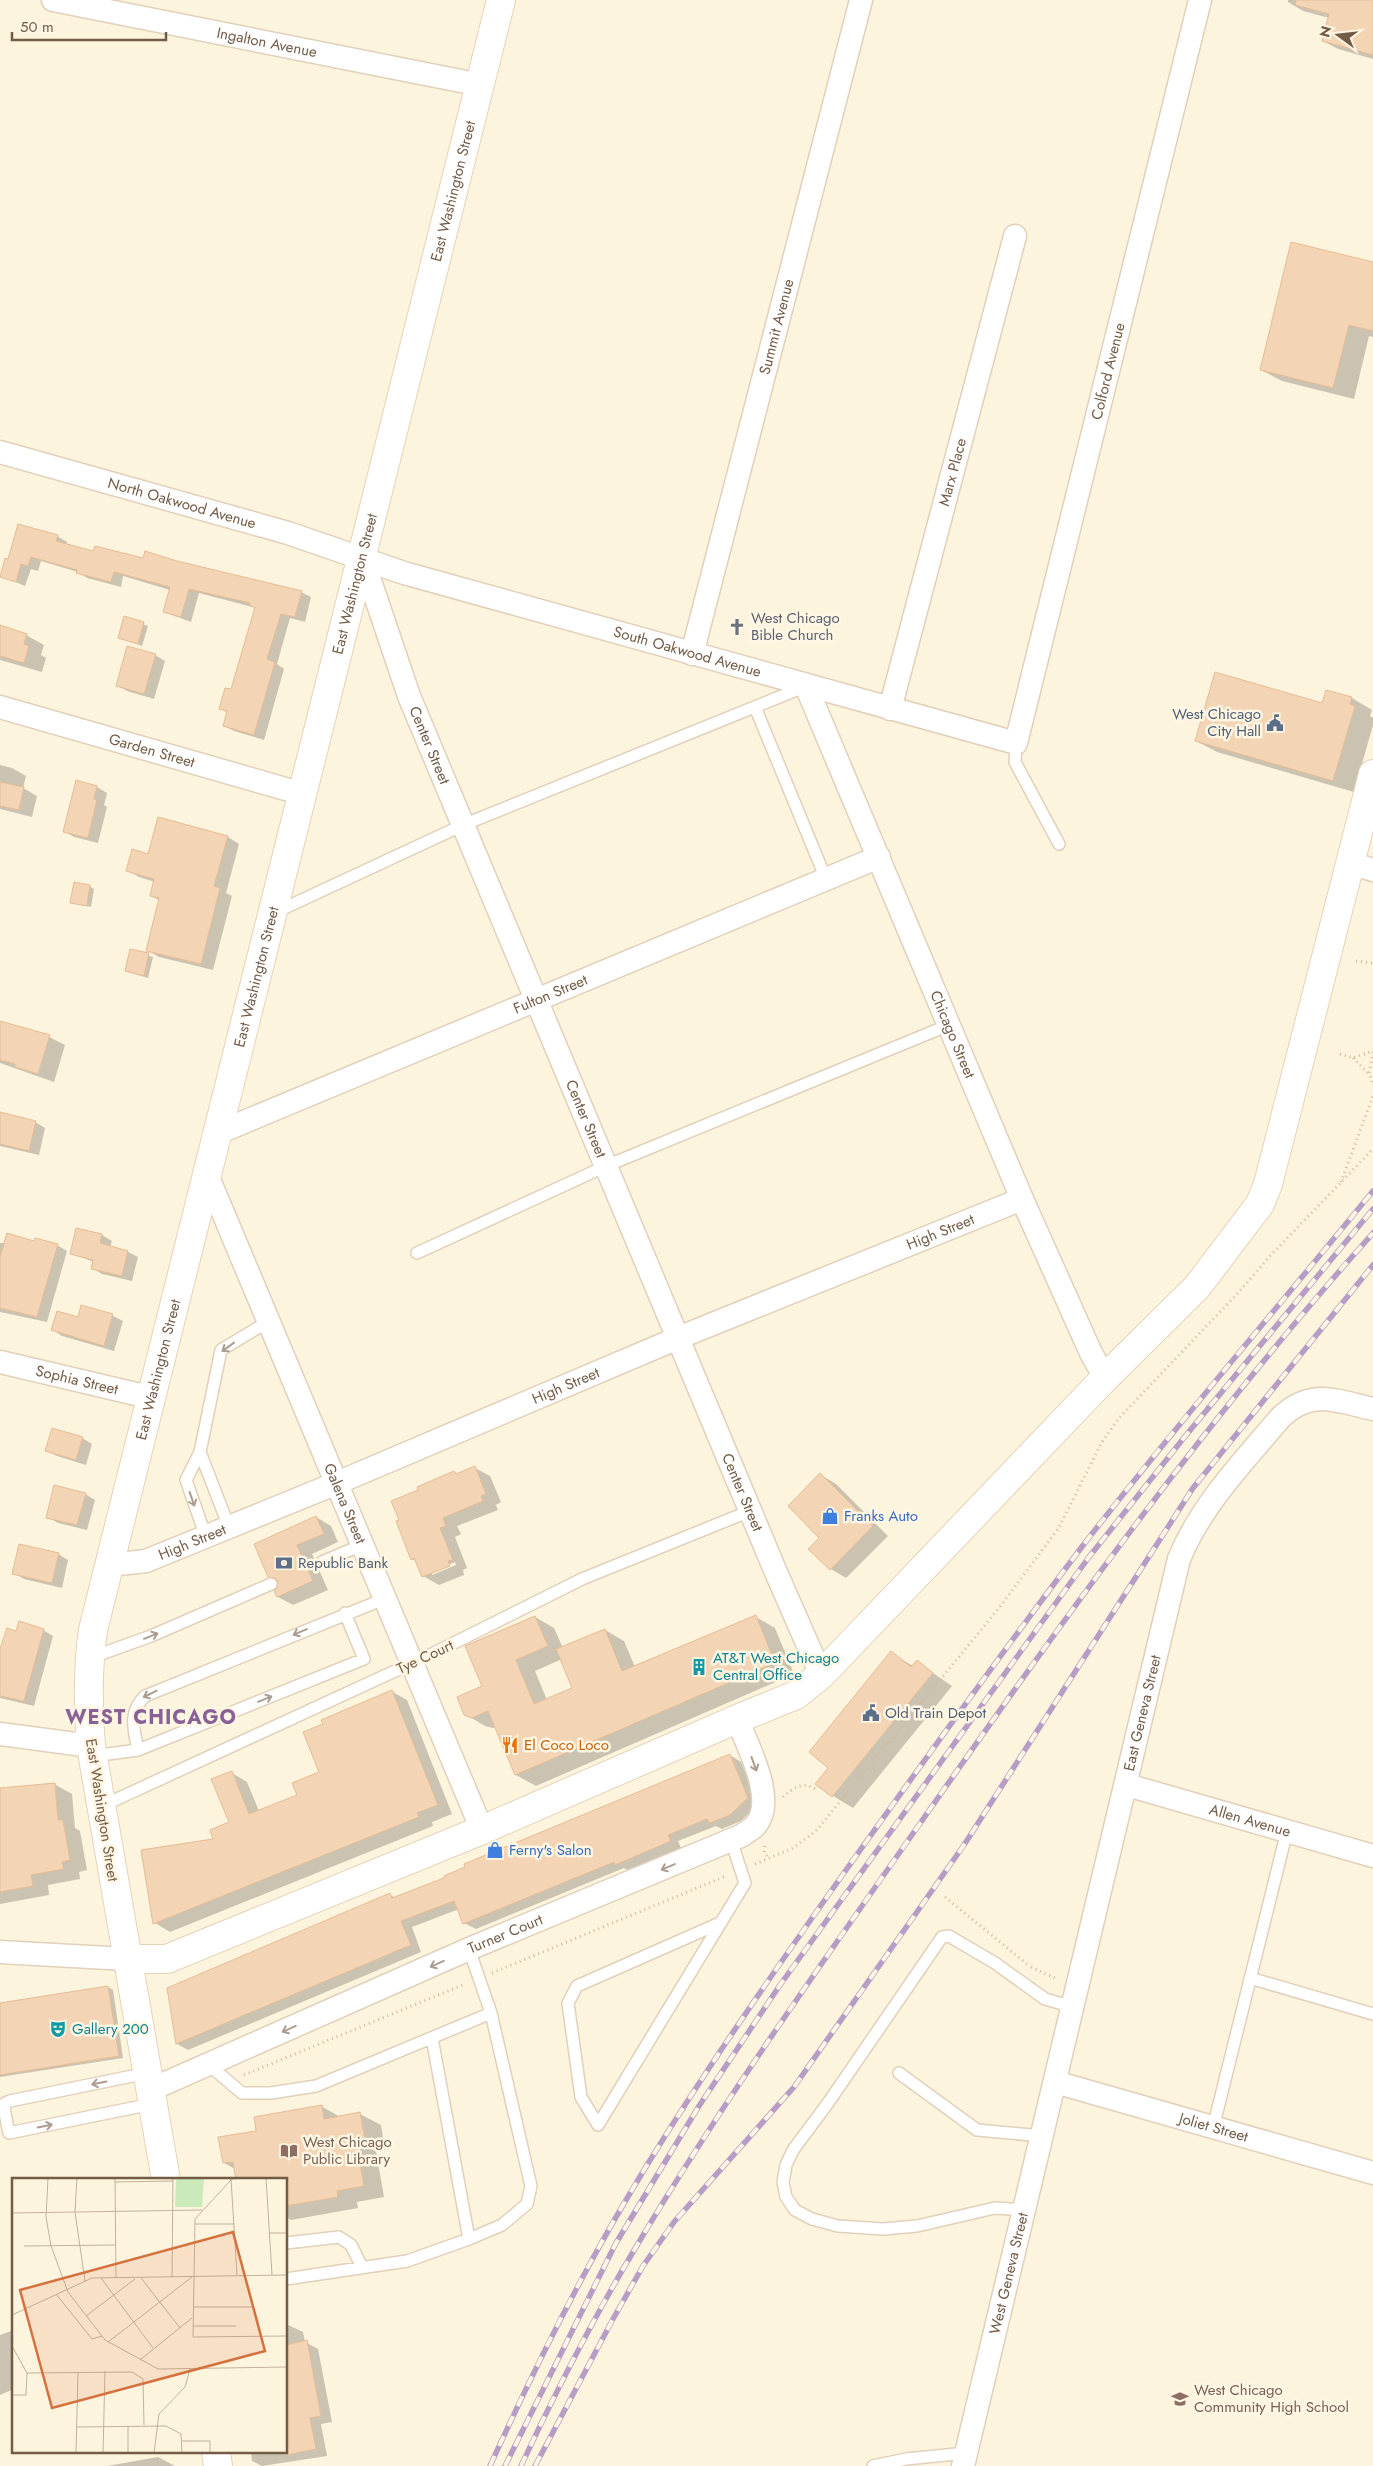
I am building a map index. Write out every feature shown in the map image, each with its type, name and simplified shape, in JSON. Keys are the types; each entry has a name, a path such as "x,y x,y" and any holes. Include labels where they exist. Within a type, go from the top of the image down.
{"main road":[{"name":"East Washington Street","path":"166,2178 126,1960 92,1751 87,1703 89,1659 93,1630 220,1132 501,0"},
{"path":"126,1960 167,1959 482,1830 737,1718 796,1695 821,1675 1105,1378 1198,1288 1260,1204 1268,1184 1362,867 1373,774"}],"street":[{"name":"Ingalton Avenue","path":"53,0 481,86"},
{"name":"Summit Avenue","path":"692,654 862,0"},
{"name":"Colford Avenue","path":"1016,743 1200,0"},
{"name":"Marx Place","path":"890,709 1015,236"},
{"name":"North Oakwood Avenue","path":"0,452 288,533 362,557"},
{"name":"South Oakwood Avenue","path":"362,557 404,573 1016,743"},
{"name":"Center Street","path":"362,557 409,696 750,1511 821,1675"},
{"name":"Chicago Street","path":"806,686 1022,1199 1091,1353 1105,1378"},
{"name":"Garden Street","path":"0,707 303,794"},
{"name":"Fulton Street","path":"220,1132 879,857"},
{"name":"Galena Street","path":"208,1177 482,1830"},
{"name":"High Street","path":"110,1565 146,1561 206,1537 678,1338 1022,1199"},
{"name":"Sophia Street","path":"0,1362 153,1398"},
{"name":"East Geneva Street","path":"1055,2082 1127,1785 1179,1559 1187,1538 1200,1516 1281,1417 1301,1402 1319,1398 1373,1409"},
{"name":"Turner Court","path":"150,2089 209,2065 469,1949 742,1836 756,1825 763,1810 764,1791 737,1718"},
{"path":"0,1734 92,1751"},
{"name":"Allen Avenue","path":"1127,1785 1373,1856"},
{"path":"0,1952 126,1960"},
{"name":"Joliet Street","path":"1055,2082 1373,2173"},
{"name":"West Geneva Street","path":"965,2460 1055,2082"}],"lane":[{"path":"274,912 464,825 806,686"},
{"path":"755,707 826,879"},
{"path":"1016,743 1015,762 1059,844"},
{"path":"417,1253 606,1166 949,1025"},
{"path":"206,1537 186,1480 200,1452 221,1350 269,1321"},
{"path":"200,1452 229,1527"},
{"name":"Tye Court","path":"102,1806 412,1664 582,1579 750,1511"},
{"path":"322,1562 362,1545"},
{"path":"89,1659 151,1636 271,1584"},
{"path":"138,1750 133,1716 139,1701 145,1696 345,1613 384,1599"},
{"path":"92,1751 138,1750 364,1659 345,1613"},
{"path":"1213,2128 1287,1831"},
{"path":"720,1923 577,1986 568,2003 581,2097 598,2124 745,1883 732,1840"},
{"path":"1024,2210 994,2208 917,2226 883,2229 838,2226 812,2219 795,2210 786,2197 783,2182 786,2165 793,2150 833,2096 942,1937 949,1936 995,1963 1044,1999 1075,1998"},
{"path":"288,2278 407,2261 502,2225 527,2204 531,2186 492,2013 469,1949"},
{"path":"1250,1978 1373,2014"},
{"path":"209,2065 242,2093 271,2093 316,2086 492,2013"},
{"path":"432,2038 469,2239"},
{"path":"899,2073 978,2130 1042,2136"},
{"path":"150,2089 9,2133 4,2108 6,2103 10,2101 150,2089"},
{"path":"288,2243 338,2237 351,2245 362,2267"},
{"path":"873,2466 905,2462 965,2460"}],"path":[{"path":"1356,961 1373,963"},
{"path":"1353,1058 1373,1051"},
{"path":"1368,1074 1373,1051"},
{"path":"1340,1054 1353,1058 1368,1074 1373,1083"},
{"path":"1340,1185 1373,1096"},
{"path":"946,1897 1044,1978"},
{"path":"1031,1967 1075,1998"}],"building":[{"path":"1296,0 1373,0 1373,55 1322,41 1329,14 1295,5"},
{"path":"1291,242 1373,262 1373,331 1349,325 1333,388 1260,370"},
{"path":"18,524 58,535 56,541 93,551 95,546 143,558 145,551 177,561 302,591 295,617 281,614 267,659 275,662 254,735 223,726 227,711 219,709 225,688 231,689 255,607 250,606 250,603 189,589 181,617 163,612 170,587 114,572 111,582 76,573 77,570 31,557 28,566 21,564 16,582 0,577 5,558 8,559"},
{"path":"124,616 144,622 138,644 118,638"},
{"path":"0,625 27,634 24,644 29,646 24,663 0,656"},
{"path":"127,646 156,654 144,694 116,686"},
{"name":"West Chicago City Hall","path":"1215,672 1322,703 1326,690 1352,697 1350,704 1355,706 1333,781 1195,741"},
{"path":"76,780 97,786 94,799 97,800 88,838 63,832"},
{"path":"0,782 24,787 19,810 0,806"},
{"path":"158,817 228,836 214,886 220,888 201,964 146,951 159,898 150,896 154,879 126,871 132,849 148,854"},
{"path":"74,882 90,885 87,906 70,903"},
{"path":"130,949 149,953 144,976 125,971"},
{"path":"0,1021 50,1035 38,1074 0,1060"},
{"path":"0,1112 36,1121 29,1151 0,1144"},
{"path":"76,1228 102,1234 100,1243 128,1251 122,1276 91,1269 93,1260 70,1254"},
{"path":"7,1233 34,1241 35,1238 58,1244 37,1317 0,1308 0,1257"},
{"path":"81,1305 113,1314 104,1346 51,1330 57,1311 78,1317"},
{"path":"52,1428 83,1437 76,1460 45,1451"},
{"path":"475,1466 486,1494 481,1496 483,1501 443,1518 446,1526 440,1528 453,1560 448,1561 450,1566 422,1577 414,1558 411,1560 396,1521 399,1520 391,1501 418,1490 417,1487 454,1471 456,1474"},
{"name":"Franks Auto","path":"820,1473 873,1526 830,1570 808,1549 819,1538 788,1506"},
{"path":"54,1485 86,1493 77,1525 46,1518"},
{"name":"Republic Bank","path":"316,1516 324,1534 297,1545 313,1581 277,1597 274,1591 277,1588 278,1581 275,1578 268,1577 254,1544"},
{"path":"19,1544 59,1553 52,1583 12,1574"},
{"path":"756,1615 775,1663 515,1775 488,1711 472,1718 464,1715 457,1697 482,1686 465,1646 535,1616 548,1646 516,1660 534,1704 572,1688 556,1649 605,1629 622,1671"},
{"path":"19,1621 44,1629 24,1701 0,1696 0,1649 7,1628 16,1631"},
{"name":"Old Train Depot","path":"891,1651 911,1667 917,1660 933,1673 832,1797 815,1784 828,1768 809,1752"},
{"path":"392,1690 438,1805 417,1813 419,1817 153,1924 141,1850 213,1839 210,1830 229,1822 211,1779 232,1771 249,1814 297,1795 292,1783 319,1772 303,1732 323,1724 321,1720"},
{"path":"730,1754 748,1798 730,1815 710,1823 707,1819 668,1835 671,1841 615,1865 614,1862 463,1924 454,1901 401,1921 411,1945 176,2044 167,1988 390,1893 392,1898 444,1878 444,1876 465,1867 464,1864"},
{"path":"55,1783 58,1820 63,1820 70,1860 62,1862 64,1869 31,1875 33,1886 0,1892 0,1788"},
{"name":"Gallery 200","path":"108,1986 119,2056 0,2075 0,2003"},
{"name":"West Chicago Public Library","path":"322,2105 324,2119 360,2112 365,2138 356,2140 364,2186 337,2191 338,2197 288,2206 288,2178 236,2178 233,2162 223,2163 218,2137 256,2131 254,2117"},
{"path":"307,2340 321,2416 310,2418 316,2449 286,2455 288,2454 288,2345"}],"railway":[{"path":"490,2466 561,2318 620,2210 690,2097 767,1983 933,1749 1081,1548 1189,1413 1373,1191"},
{"path":"505,2466 616,2243 699,2106 780,1985 1089,1557 1187,1434 1373,1209"},
{"path":"521,2466 574,2358 633,2252 734,2092 805,1987 968,1755 1135,1525 1251,1377 1373,1233"},
{"path":"535,2466 643,2266 674,2222 794,2087 964,1845 1193,1488 1373,1265"}],"place":[{"name":"West Chicago Bible Church","path":"737,627"},
{"name":"West Chicago City Hall","path":"1275,723"},
{"name":"Franks Auto","path":"830,1516"},
{"name":"Republic Bank","path":"284,1563"},
{"name":"AT&T West Chicago Central Office","path":"699,1667"},
{"name":"Old Train Depot","path":"871,1713"},
{"name":"El Coco Loco","path":"510,1745"},
{"name":"Ferny's Salon","path":"495,1850"},
{"name":"Gallery 200","path":"58,2029"},
{"name":"West Chicago Public Library","path":"289,2151"},
{"name":"West Chicago Community High School","path":"1180,2399"}],"district":[{"name":"WEST CHICAGO","path":"151,1717"}]}
